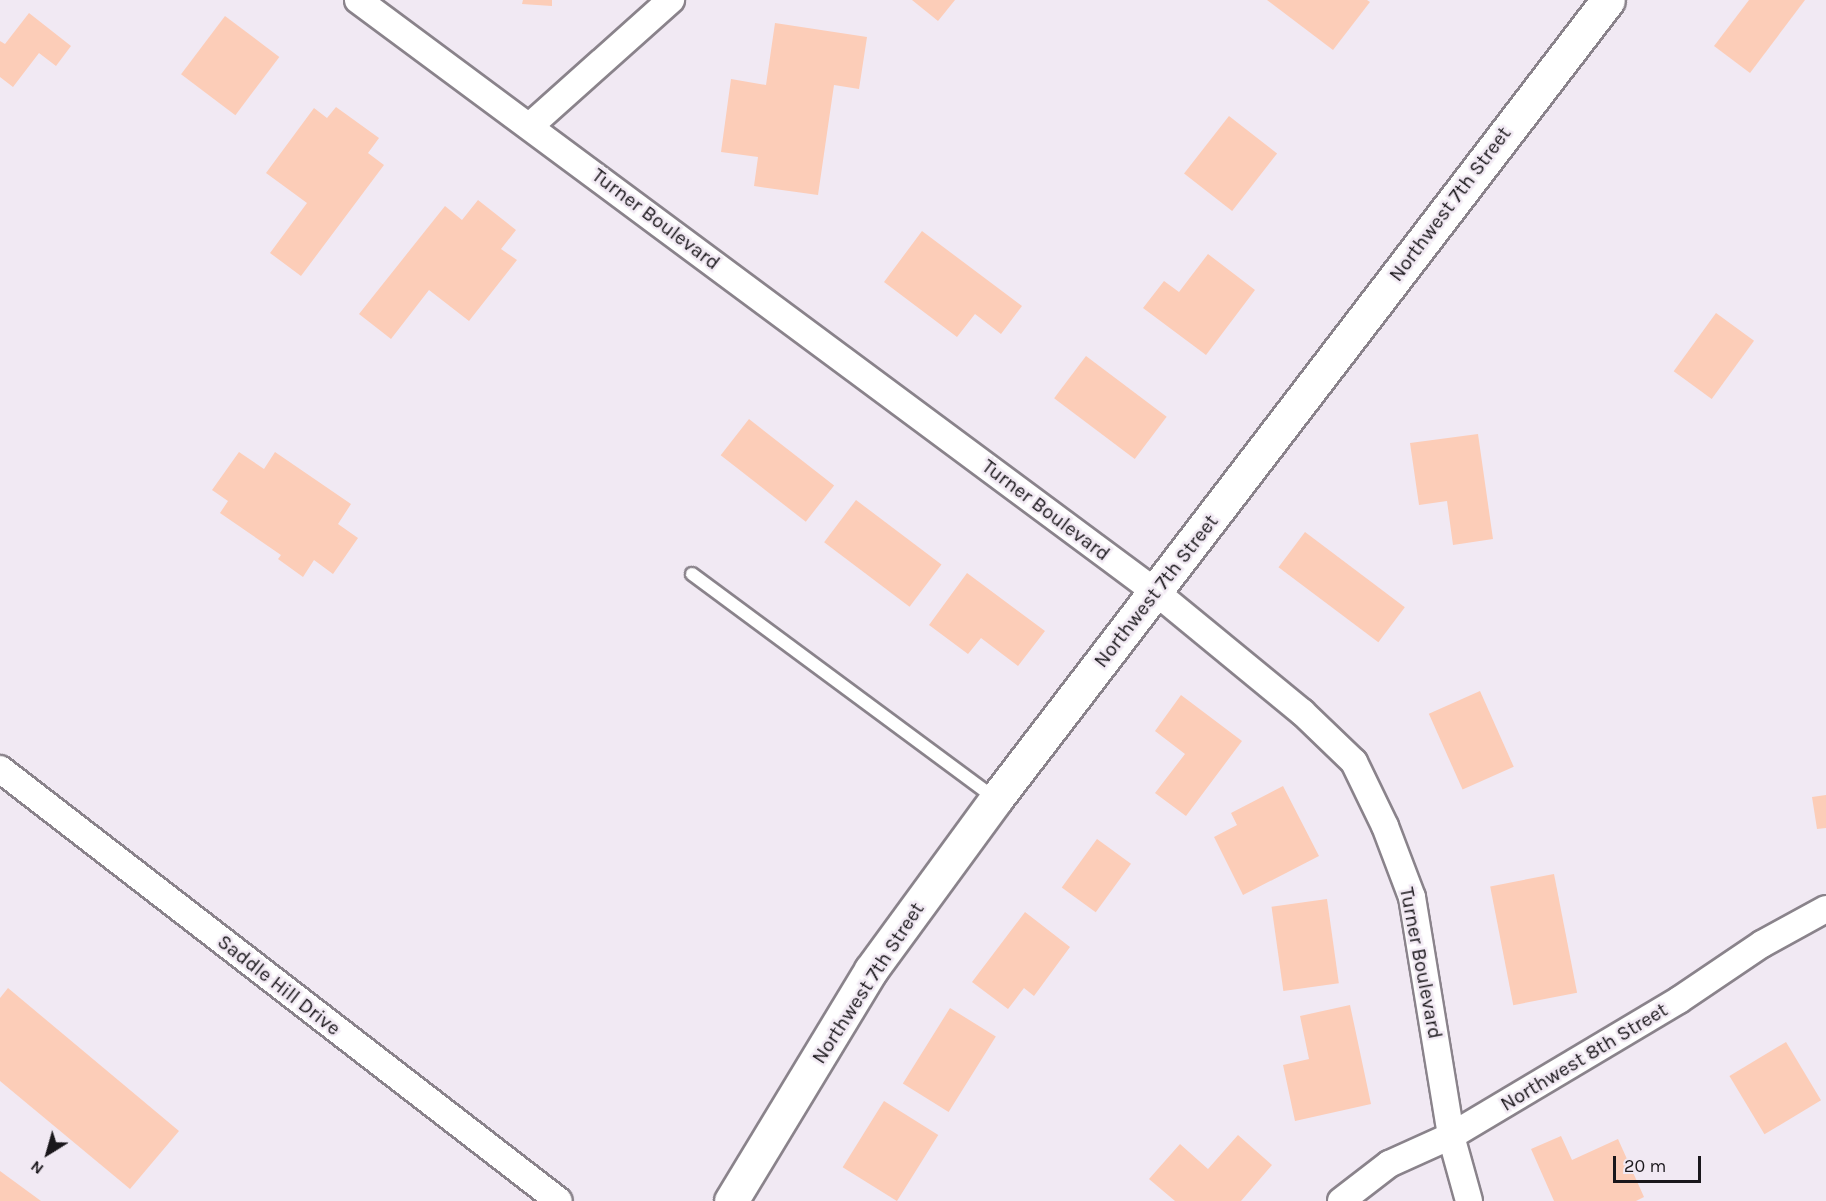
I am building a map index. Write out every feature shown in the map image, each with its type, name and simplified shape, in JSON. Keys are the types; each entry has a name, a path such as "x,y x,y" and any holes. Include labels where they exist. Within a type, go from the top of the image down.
{"street":[{"name":"Turner Boulevard","path":"358,0 531,125 1157,593 1302,712 1354,762 1385,826 1412,897 1451,1136 1469,1201"},
{"path":"531,125 671,0"},
{"name":"Northwest 7th Street","path":"731,1201 871,970 996,799 1157,593 1608,0"},
{"name":"Saddle Hill Drive","path":"0,769 559,1201"},
{"name":"Northwest 8th Street","path":"1341,1201 1389,1164 1451,1136 1679,1000 1762,944 1826,909"}],"lane":[{"path":"692,574 996,799"}],"building":[{"path":"523,0 552,0 552,6 522,4"},
{"path":"912,0 955,0 938,21"},
{"path":"1267,0 1367,0 1370,2 1333,50"},
{"path":"1749,0 1805,0 1750,73 1714,46"},
{"path":"29,13 71,46 56,66 39,53 13,87 0,77 0,41 5,44"},
{"path":"225,16 279,57 235,115 181,74"},
{"path":"775,23 867,37 859,89 834,85 818,195 754,186 758,157 721,152 731,79 766,85"},
{"path":"336,107 379,138 368,153 384,165 301,276 270,253 307,203 266,173 314,108 327,118"},
{"path":"1229,116 1277,154 1232,211 1184,174"},
{"path":"478,200 516,230 501,249 517,260 469,321 429,290 391,339 359,314 445,206 462,220"},
{"path":"922,231 1022,306 1001,334 975,314 957,337 884,282"},
{"path":"1208,254 1255,290 1206,355 1143,308 1164,281 1179,292"},
{"path":"1716,313 1754,341 1712,399 1674,371"},
{"path":"1086,356 1167,417 1135,459 1054,398"},
{"path":"749,419 834,485 806,522 721,455"},
{"path":"1478,434 1493,539 1453,545 1447,501 1419,505 1410,443"},
{"path":"239,452 264,469 275,452 351,504 338,524 358,538 333,574 314,560 303,577 278,559 281,555 220,513 228,501 212,490"},
{"path":"856,500 941,564 910,607 824,542"},
{"path":"1305,532 1405,607 1378,642 1279,567"},
{"path":"967,573 1045,631 1018,666 981,638 968,654 929,625"},
{"path":"1480,691 1514,767 1463,790 1429,714"},
{"path":"1181,695 1242,741 1186,816 1155,793 1185,754 1155,731"},
{"path":"1283,786 1319,856 1243,895 1214,837 1237,825 1231,813"},
{"path":"1826,795 1826,828 1817,829 1812,797"},
{"path":"1097,839 1131,864 1096,912 1062,888"},
{"path":"1554,874 1577,993 1513,1005 1490,886"},
{"path":"1327,899 1339,983 1283,991 1272,907"},
{"path":"1025,912 1070,947 1034,996 1024,988 1008,1009 972,982"},
{"path":"8,988 179,1131 130,1189 0,1081 0,998"},
{"path":"1350,1005 1371,1104 1295,1121 1283,1065 1309,1059 1300,1016"},
{"path":"950,1008 996,1037 949,1112 903,1083"},
{"path":"1786,1042 1821,1100 1764,1134 1729,1076"},
{"path":"884,1101 938,1135 897,1201 843,1167"},
{"path":"1238,1135 1272,1165 1241,1201 1175,1201 1149,1179 1180,1144 1208,1169"},
{"path":"1561,1136 1572,1160 1618,1139 1644,1197 1636,1201 1554,1201 1531,1149"},
{"path":"0,1171 41,1201 0,1201"}]}
